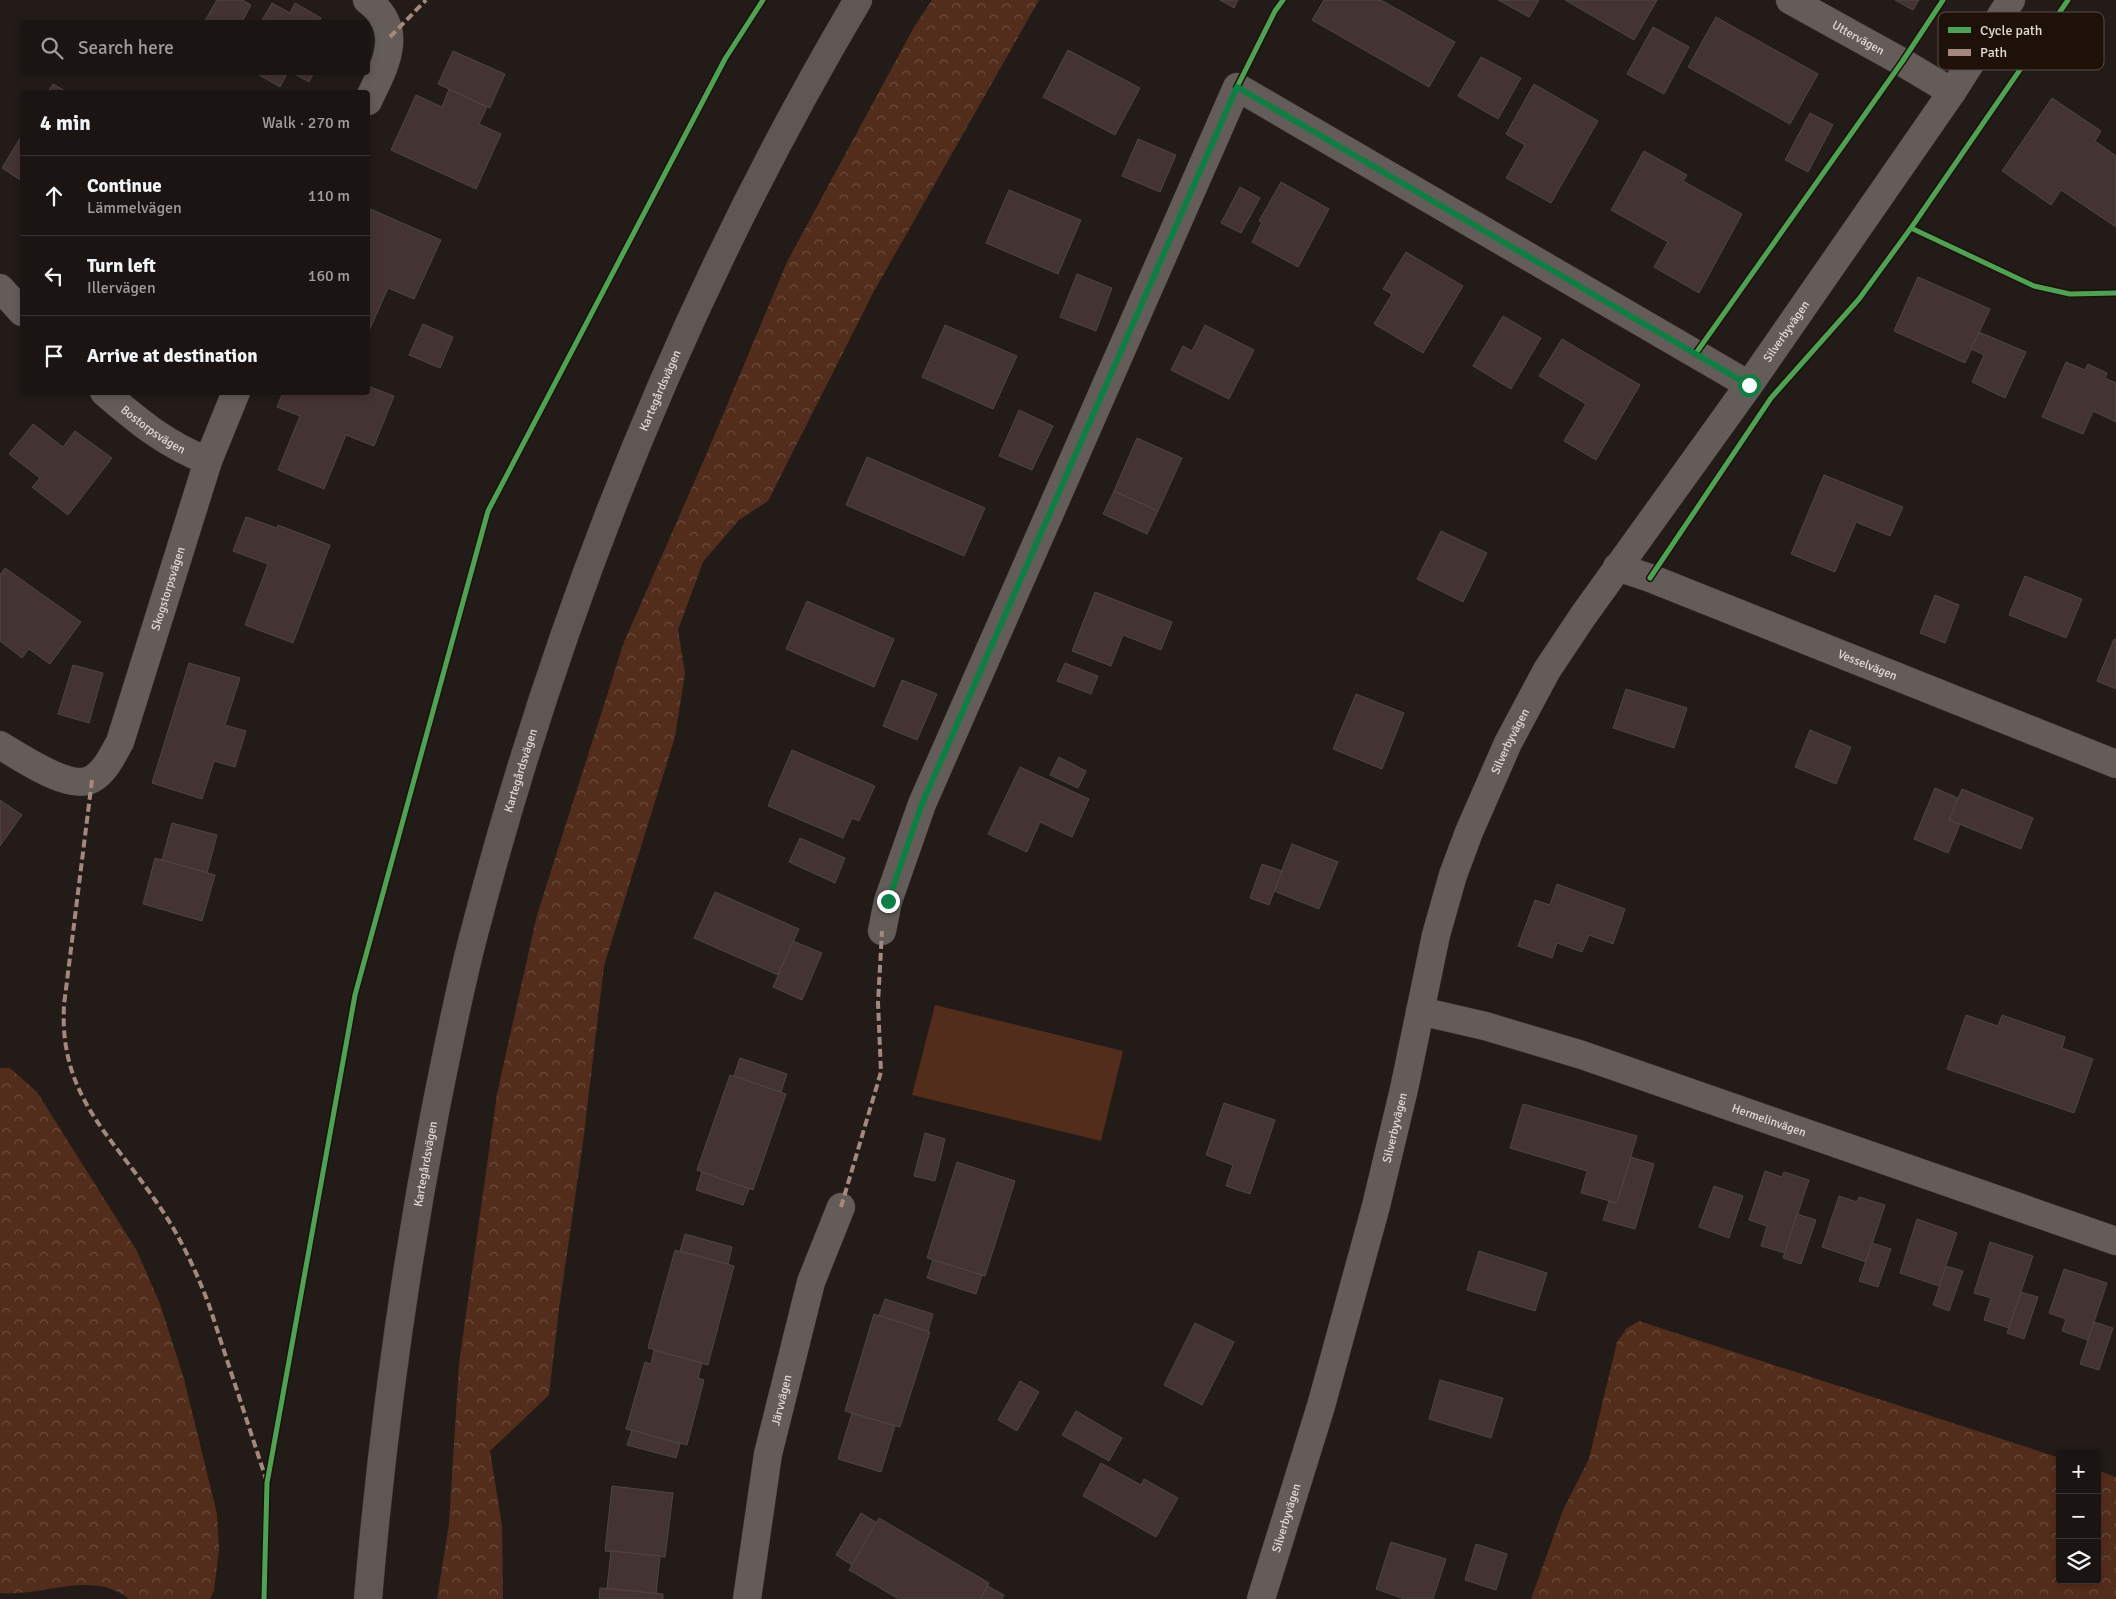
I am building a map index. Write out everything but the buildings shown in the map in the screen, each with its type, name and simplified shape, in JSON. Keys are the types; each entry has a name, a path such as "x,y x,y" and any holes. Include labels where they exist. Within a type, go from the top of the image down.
{"street":[{"path":"367,0 383,18 390,37 386,63 370,97"},
{"name":"Kartegårdsvägen","path":"368,1599 384,1432 405,1284 425,1166 444,1067 474,934 531,734 580,594 634,451 701,299 768,163 858,0"},
{"name":"Uttervägen","path":"1790,0 1952,92"},
{"name":"Silverbyvägen","path":"2003,12 2011,0"},
{"name":"Silverbyvägen","path":"1261,1599 1321,1406 1374,1215 1404,1089 1436,935 1453,875 1508,743 1547,670 1617,567 1749,385 1966,70"},
{"path":"882,931 888,901 922,804 1237,87 1749,385"},
{"path":"0,288 20,310"},
{"name":"Bostorpsvägen","path":"107,395 147,429 181,451 208,461"},
{"name":"Skogstorpsvägen","path":"0,744 54,775 72,782 92,780 106,766 120,742 208,461 235,395"},
{"name":"Vesselvägen","path":"1617,567 1650,578 2116,764"},
{"name":"Hermelinvägen","path":"1420,1011 1485,1026 1582,1056 2116,1241"},
{"name":"Järvvägen","path":"747,1599 768,1454 811,1282 841,1207"}],"green space":[{"path":"932,0 1039,0 873,293 768,501 739,520 703,562 678,630 685,673 675,737 604,966 583,1142 559,1309 549,1395 490,1451 502,1526 503,1599 437,1599 449,1524 459,1364 497,1094 537,915 624,642 707,453 787,262 914,27"},
{"path":"935,1005 1123,1051 1101,1141 912,1095"},
{"path":"0,1068 10,1068 37,1092 137,1251 160,1304 184,1379 217,1514 219,1549 214,1591 210,1599 129,1599 115,1590 83,1585 16,1593 0,1593"},
{"path":"1639,1321 2056,1457 2056,1584 2101,1584 2101,1471 2116,1477 2116,1599 1531,1599 1563,1510 1589,1459 1617,1342 1627,1328"}],"marked path":[{"path":"390,37 426,0"},
{"path":"92,780 64,1005 65,1036 70,1064 78,1088 90,1111 163,1212 192,1264 209,1305 266,1479"},
{"path":"841,1207 881,1072 878,1003 882,931"}],"cycle path":[{"path":"264,1599 267,1483 355,995 488,511 725,59 763,0"},
{"path":"1237,87 1275,11 1283,0"},
{"path":"1696,353 1902,62 1943,0"},
{"path":"2060,12 2068,0"},
{"path":"1650,578 1771,398 1859,299 1911,228 2020,70"},
{"path":"1911,228 2034,286 2070,294 2116,293"}],"route":[{"path":"888,901 901,859 922,804 1237,87 1749,385"}]}
